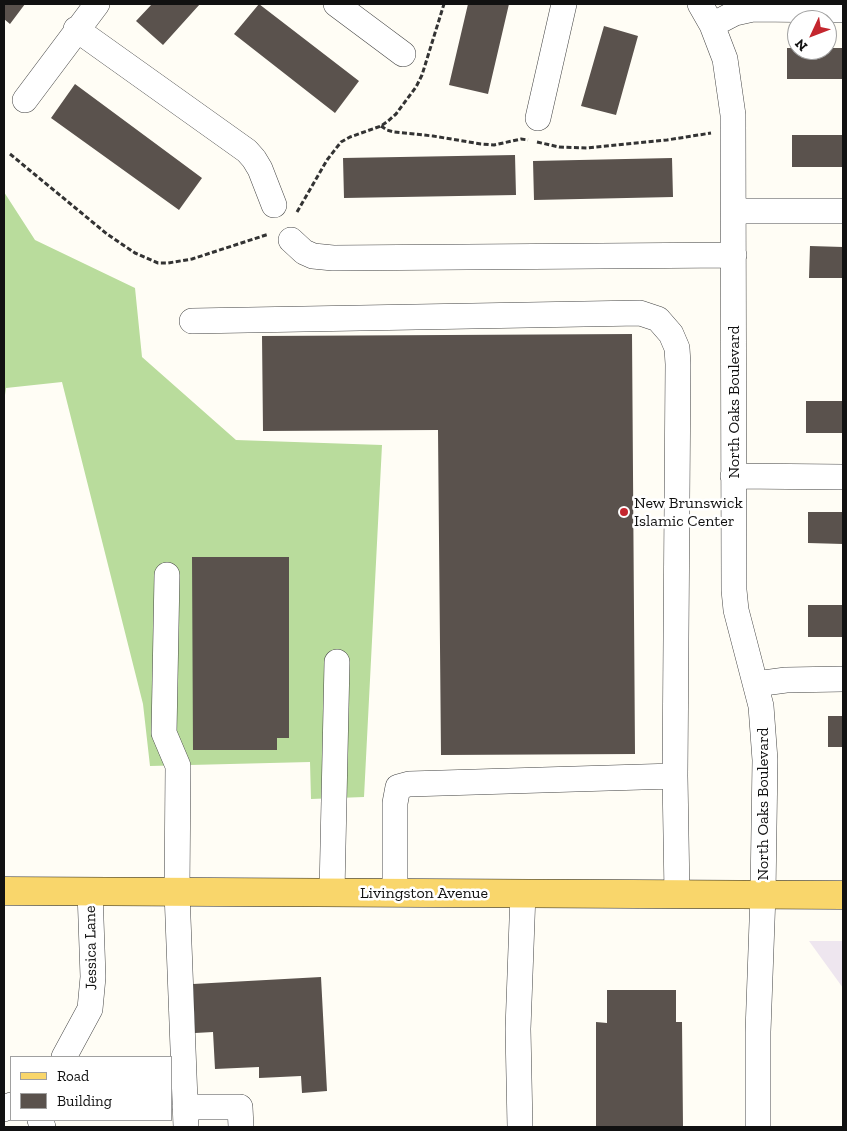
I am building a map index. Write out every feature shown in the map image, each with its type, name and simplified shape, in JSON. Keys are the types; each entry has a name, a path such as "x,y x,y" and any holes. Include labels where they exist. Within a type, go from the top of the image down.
{"main road":[{"name":"Livingston Avenue","path":"4,891 843,895"}],"street":[{"path":"25,100 96,4"},
{"path":"336,4 403,54"},
{"path":"538,118 564,4"},
{"name":"North Oaks Boulevard","path":"700,4 712,25 725,59 732,98 734,129 734,590 736,610 761,706 765,760 758,1032 758,1127"},
{"path":"712,25 744,7 843,10"},
{"path":"76,29 247,151 260,169 274,205"},
{"path":"734,210 843,211"},
{"path":"291,240 304,252 314,256 333,258 734,255"},
{"path":"192,321 640,313 658,319 671,334 677,348 678,364 677,894"},
{"path":"733,476 843,477"},
{"path":"167,575 164,733 178,766 177,892 186,1117 240,1107 241,1127"},
{"path":"332,892 337,662"},
{"path":"756,684 786,680 843,679"},
{"path":"395,893 394,803 398,787 408,784 676,776"},
{"name":"Jessica Lane","path":"65,1056 90,1009 94,977 90,891"},
{"path":"520,1127 518,1029 523,893"}],"path":[{"path":"380,126 394,132 481,144 494,145 526,139 559,147 587,148 667,140 734,129"}],"shaded area":[{"path":"809,941 843,941 843,988"}],"green space":[{"path":"4,192 35,240 135,288 142,357 236,440 382,445 364,797 311,799 310,762 150,766 143,704 62,382 6,388 4,402"}],"building":[{"path":"4,4 25,4 10,24 4,19"},
{"path":"152,4 200,4 163,45 136,21"},
{"path":"259,4 359,81 335,113 234,34"},
{"path":"468,4 509,4 488,94 449,85"},
{"path":"604,26 638,36 616,115 581,106"},
{"path":"837,48 843,48 843,79 787,79 787,60 837,60"},
{"path":"75,84 202,178 179,210 51,118"},
{"path":"792,135 843,135 843,167 792,167"},
{"path":"515,155 516,195 344,198 343,158"},
{"path":"672,158 673,197 534,200 533,161"},
{"path":"810,246 843,247 843,278 809,278"},
{"path":"632,334 635,754 441,755 438,430 263,431 262,336"},
{"path":"806,401 843,401 843,433 806,433"},
{"path":"808,512 843,512 843,544 808,543"},
{"path":"192,557 289,557 289,738 277,738 277,750 193,750"},
{"path":"808,605 843,605 843,637 808,637"},
{"path":"828,716 843,716 843,747 828,747"},
{"path":"321,977 327,1091 302,1093 301,1076 259,1078 259,1067 215,1069 213,1032 195,1033 193,984"},
{"path":"607,990 676,990 676,1022 682,1022 683,1127 596,1127 596,1022 607,1023"}],"place":[{"name":"New Brunswick Islamic Center","path":"624,512"}]}
